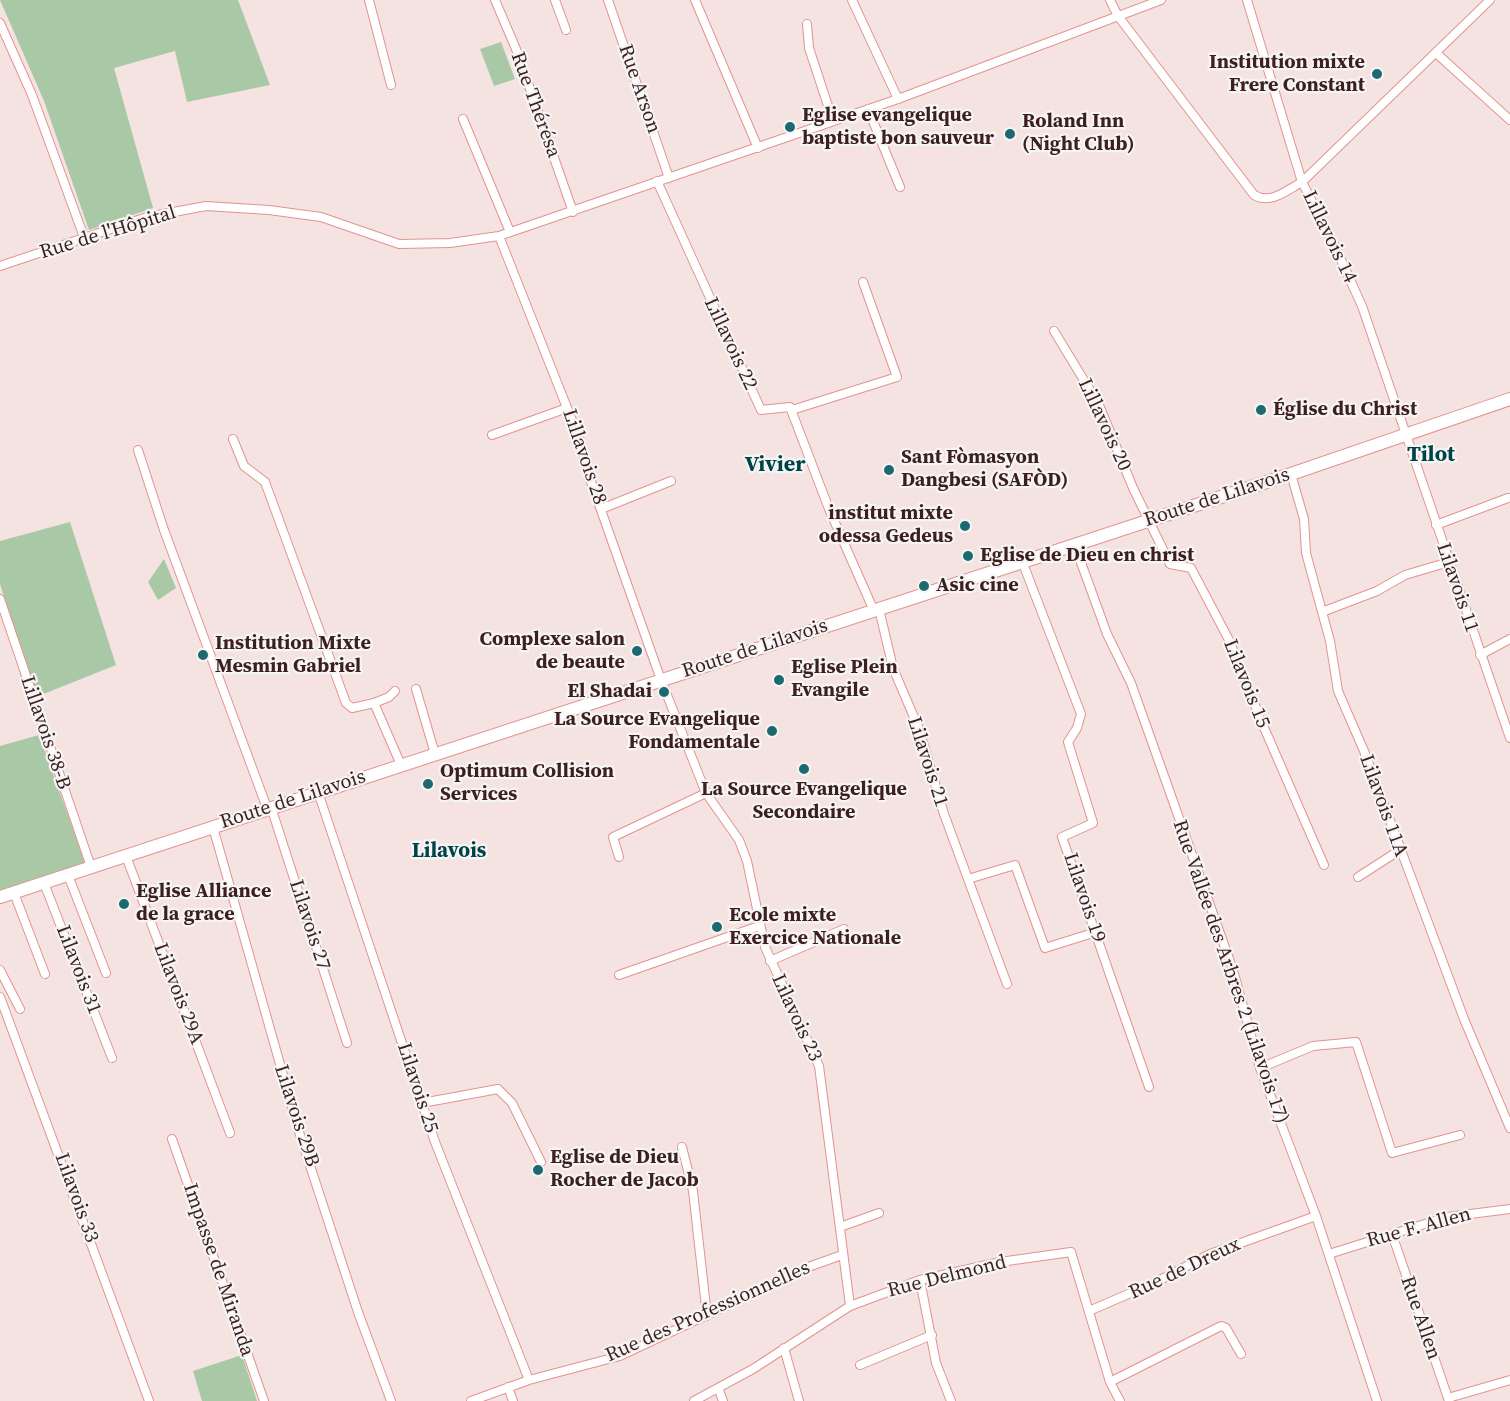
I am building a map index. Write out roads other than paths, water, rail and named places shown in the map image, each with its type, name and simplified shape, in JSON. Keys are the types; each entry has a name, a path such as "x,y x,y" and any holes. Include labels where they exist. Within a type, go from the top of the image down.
{"main road":[{"name":"Route de Lilavois","path":"0,897 1022,561 1075,546 1407,436 1510,399"}],"street":[{"path":"369,0 391,85"},
{"name":"Rue Thérésa","path":"495,0 516,49 573,212"},
{"path":"555,0 566,30"},
{"name":"Rue Arson","path":"609,0 669,178"},
{"path":"695,0 758,148"},
{"path":"852,0 898,99"},
{"name":"Lillavois 14","path":"1110,0 1118,16 1254,195 1261,199 1270,199 1302,182 1351,280 1407,436"},
{"name":"Rue de l'Hôpital","path":"0,266 147,217 206,206 269,210 321,217 399,244 450,243 499,236 898,99 1161,0"},
{"path":"1247,0 1302,182 1490,0"},
{"path":"0,23 32,95 84,237"},
{"path":"807,24 809,48 833,122"},
{"path":"1436,53 1510,120"},
{"path":"868,109 900,187"},
{"path":"463,118 510,232"},
{"name":"Lillavois 22","path":"657,181 761,410 790,407 792,410"},
{"name":"Lillavois 28","path":"499,236 567,408 661,680"},
{"path":"863,282 897,377 792,410 829,509 876,610"},
{"name":"Lillavois 20","path":"1054,331 1099,405 1133,488 1151,520"},
{"path":"492,435 567,408"},
{"name":"Lilavois 11","path":"1407,436 1510,738"},
{"path":"233,440 244,466 265,482 346,703 352,708 389,698 395,692"},
{"name":"Lilavois 27","path":"138,450 164,530 269,808 347,1042"},
{"name":"Lilavois 11A","path":"1291,474 1304,519 1306,553 1330,641 1338,692 1489,1083 1510,1128"},
{"path":"601,509 671,481"},
{"path":"1436,525 1508,498"},
{"name":"Lilavois 15","path":"1151,520 1170,564 1191,568 1229,640 1258,714 1324,865"},
{"name":"Rue Vallée des Arbres 2 (Lilavois 17)","path":"1075,546 1107,634 1131,683 1233,970 1260,1068 1316,1216 1377,1401"},
{"name":"Lilavois 19","path":"1022,561 1081,714 1077,728 1068,742 1093,823 1062,837 1149,1087"},
{"path":"1322,612 1377,591 1405,575 1449,562"},
{"name":"Lillavois 38-B","path":"0,599 91,867"},
{"name":"Lilavois 21","path":"876,610 893,668 919,729 944,814 1007,984"},
{"path":"1480,655 1510,639"},
{"name":"Lilavois 23","path":"661,680 706,794 739,840 747,861 759,926 770,961 819,1066 824,1083 824,1116 850,1306"},
{"path":"416,689 435,754"},
{"path":"374,703 401,765"},
{"name":"Lilavois 25","path":"318,792 422,1103 529,1380"},
{"path":"619,857 613,837 706,794"},
{"name":"Lilavois 29B","path":"213,827 300,1135 358,1312 391,1401"},
{"path":"1358,877 1400,850"},
{"name":"Lilavois 29A","path":"126,856 230,1133"},
{"path":"968,879 1015,865 1045,948 1096,932"},
{"path":"68,875 106,973"},
{"name":"Lilavois 31","path":"44,883 112,1058"},
{"path":"14,893 45,974"},
{"path":"619,975 759,926"},
{"path":"770,961 844,929"},
{"path":"0,970 20,1009"},
{"name":"Lilavois 33","path":"0,997 149,1401"},
{"path":"1260,1068 1313,1046 1356,1042 1392,1153 1460,1135"},
{"path":"422,1103 498,1089 512,1103 541,1162"},
{"name":"Impasse de Miranda","path":"172,1139 264,1401"},
{"path":"682,1148 693,1191 706,1316"},
{"name":"Rue F. Allen","path":"1329,1254 1447,1217 1510,1209"},
{"path":"840,1227 879,1213"},
{"name":"Rue de Dreux","path":"1089,1311 1124,1298 1210,1254 1316,1216"},
{"name":"Rue Allen","path":"1392,1234 1449,1400"},
{"name":"Rue Delmond","path":"694,1401 719,1390 850,1306 921,1280 1000,1262 1071,1252 1110,1382 1120,1401"},
{"name":"Rue des Professionnelles","path":"471,1401 529,1380 620,1356 811,1266 842,1256"},
{"path":"921,1280 936,1363 951,1401"},
{"path":"1110,1382 1221,1326 1226,1328 1241,1354"},
{"path":"860,1365 932,1335"},
{"path":"784,1348 799,1401"},
{"path":"1449,1400 1510,1380"},
{"path":"508,1387 513,1401"},
{"path":"719,1390 723,1401"}],"place":[{"name":"Institution mixte Frere Constant","path":"1377,74"},
{"name":"Eglise evangelique baptiste bon sauveur","path":"790,127"},
{"name":"Roland Inn (Night Club)","path":"1010,134"},
{"name":"Église du Christ","path":"1261,410"},
{"name":"Sant Fòmasyon Dangbesi (SAFÒD)","path":"889,470"},
{"name":"institut mixte odessa Gedeus","path":"965,526"},
{"name":"Eglise de Dieu en christ","path":"968,556"},
{"name":"Asic cine","path":"924,586"},
{"name":"Complexe salon de beaute","path":"637,651"},
{"name":"Institution Mixte Mesmin Gabriel","path":"203,655"},
{"name":"Eglise Plein Evangile","path":"779,680"},
{"name":"El Shadai","path":"664,692"},
{"name":"La Source Evangelique Fondamentale","path":"772,731"},
{"name":"La Source Evangelique Secondaire","path":"804,769"},
{"name":"Optimum Collision Services","path":"428,784"},
{"name":"Eglise Alliance de la grace","path":"124,904"},
{"name":"Ecole mixte Exercice Nationale","path":"717,927"},
{"name":"Eglise de Dieu Rocher de Jacob","path":"538,1170"}],"district":[{"name":"Tilot","path":"1431,455"},
{"name":"Vivier","path":"775,465"},
{"name":"Lilavois","path":"449,852"}]}
